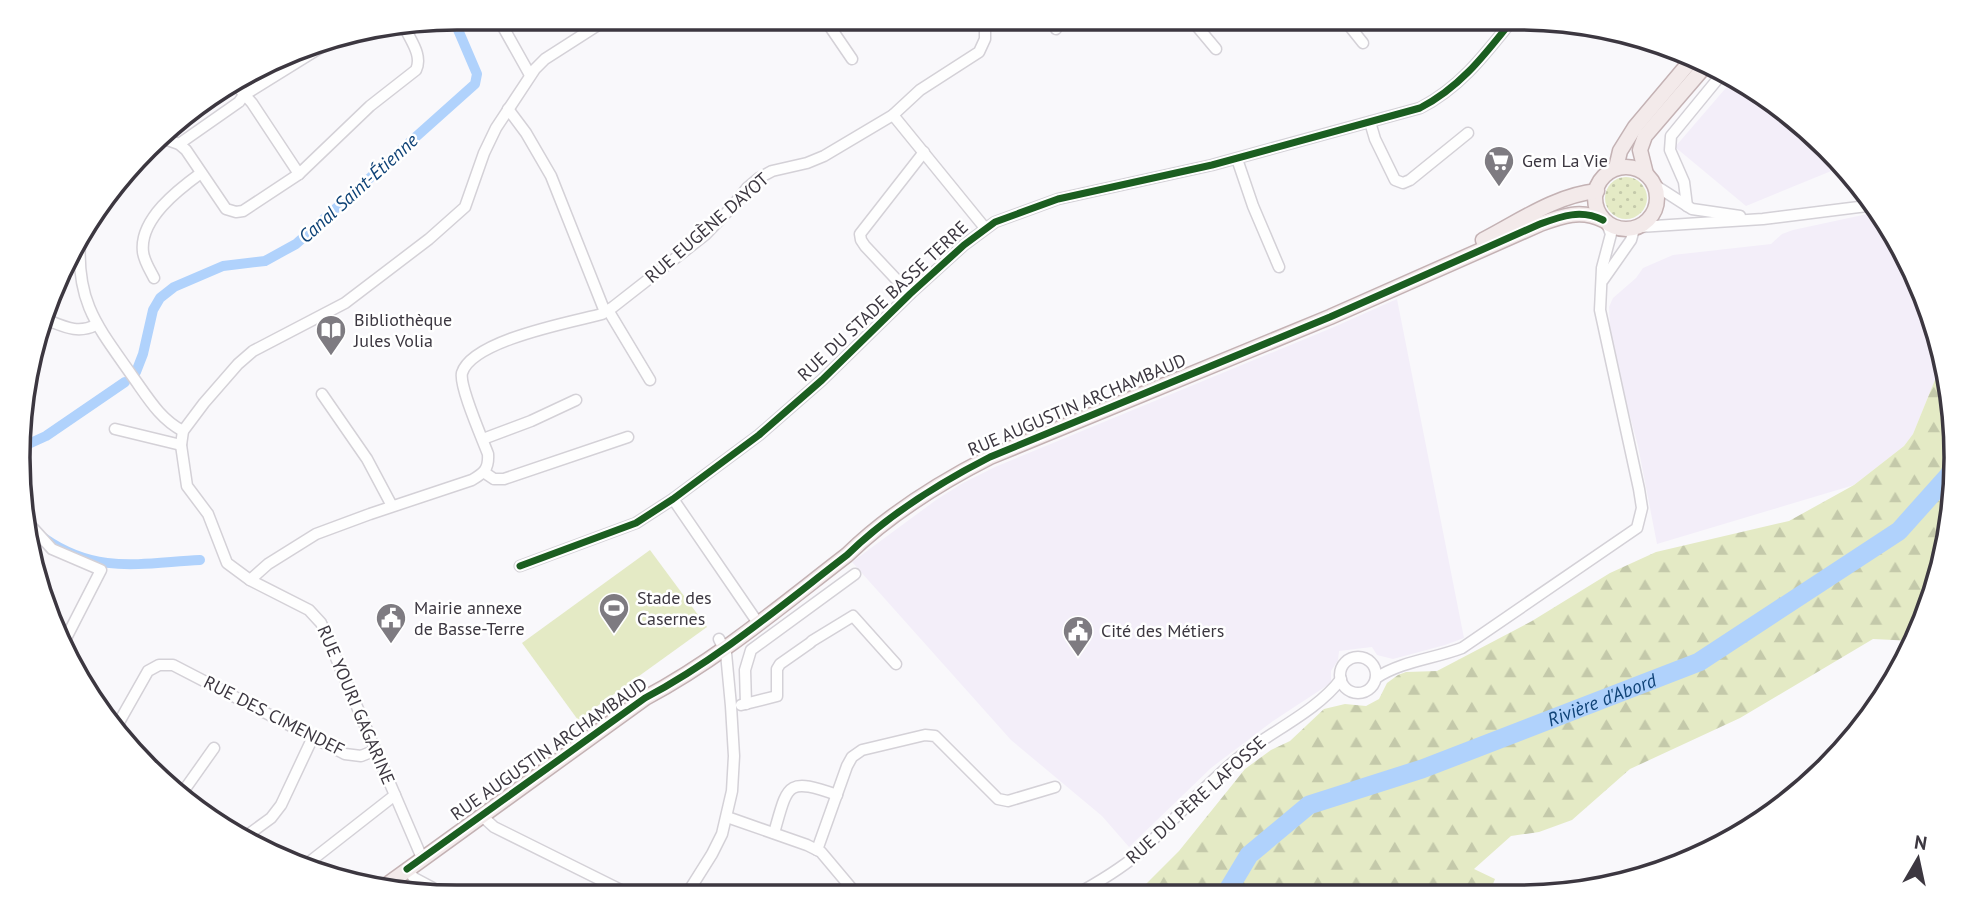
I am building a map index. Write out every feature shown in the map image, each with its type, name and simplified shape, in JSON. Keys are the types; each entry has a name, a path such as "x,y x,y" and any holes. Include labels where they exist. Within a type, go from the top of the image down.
{"main road":[{"path":"1616,168 1620,151 1635,127 1687,65"},
{"path":"1649,179 1634,168 1616,168 1602,179 1597,191 1596,205 1605,222 1617,229 1637,228 1647,220 1654,209 1655,191 1640,150 1646,136 1701,71"},
{"name":"RUE AUGUSTIN ARCHAMBAUD","path":"1383,293 1539,210 1575,195 1597,191"},
{"name":"RUE AUGUSTIN ARCHAMBAUD","path":"392,880 645,698 672,684 722,643 847,555 939,485 990,457 1318,322 1562,216 1590,213 1605,222"}],"street":[{"path":"505,30 530,75"},
{"name":"RUE YOURI GAGARINE","path":"422,858 317,616 250,580 227,564 208,514 187,486 181,445 183,432 213,393 253,351 345,303 429,239 458,213 468,198 484,153 530,75 545,59 590,30"},
{"path":"832,30 852,59"},
{"name":"RUE EUGÈNE DAYOT","path":"485,473 489,464 483,439 463,386 462,373 469,361 494,344 607,311 705,234 759,178 772,171 824,156 893,115 920,90 979,52 985,39 985,30"},
{"path":"1200,30 1216,49"},
{"path":"1353,30 1363,43"},
{"name":"RUE DU STADE BASSE TERRE","path":"520,566 636,523 673,499 758,435 822,380 910,294 985,228 1004,217 1059,199 1237,159 1420,108 1440,97 1479,61 1504,30"},
{"path":"170,141 179,144 226,209 243,211 299,174 369,106 416,70 418,55 407,33"},
{"path":"179,144 239,102 244,95 303,59"},
{"path":"1687,206 1684,182 1670,150 1671,136 1717,80"},
{"path":"240,90 299,174"},
{"path":"508,109 526,133 551,176 607,311 650,380"},
{"path":"893,115 985,228"},
{"path":"1370,122 1375,139 1395,180 1403,183 1468,133"},
{"path":"910,294 865,246 860,234 924,152"},
{"path":"1237,159 1253,206 1279,267"},
{"path":"154,278 143,252 144,239 165,201 201,173"},
{"path":"1649,179 1692,209 1763,219"},
{"path":"1601,283 1637,228 1763,219 1863,207"},
{"path":"1372,664 1408,663 1462,648 1637,528 1641,517 1639,489 1602,323 1599,298 1602,268 1611,234 1605,222"},
{"path":"80,257 80,276 96,325 163,418 183,432"},
{"path":"51,322 72,330 88,329 96,325"},
{"path":"322,394 367,459 392,506"},
{"path":"483,439 531,422 576,400"},
{"path":"116,429 181,445"},
{"path":"250,580 268,564 304,540 392,506 472,480 485,473 494,479 504,479 628,437"},
{"path":"673,499 756,619"},
{"path":"36,532 52,549 101,570 68,635"},
{"path":"746,704 745,670 751,650 855,575"},
{"path":"731,706 777,696 777,669 780,664 853,616 896,664"},
{"path":"693,885 712,854 727,817 734,756 731,706 722,643"},
{"path":"1376,678 1372,664 1364,658 1351,659 1342,667 1341,679 1350,691 1366,691 1376,678 1408,663"},
{"name":"RUE DES CIMENDEF","path":"120,720 148,671 159,665 173,665 353,756 376,750"},
{"name":"RUE DU PÈRE LAFOSSE","path":"1092,885 1137,854 1242,755 1316,703 1341,679"},
{"name":"RUE DU PÈRE LAFOSSE","path":"1316,703 1350,691"},
{"path":"817,850 852,757 862,750 925,734 935,736 944,743 998,799 1008,801 1055,787"},
{"path":"252,832 271,818 281,805 313,737"},
{"path":"186,788 214,748"},
{"path":"775,833 784,797 797,785 808,785 837,795"},
{"path":"312,860 395,795"},
{"path":"482,816 494,827 611,885"},
{"path":"727,817 817,850 849,885"},
{"path":"407,869 414,878 425,884"}],"shaded area":[{"path":"1728,86 1777,118 1833,170 1746,206 1675,147"},
{"path":"1868,214 1887,244 1922,320 1936,376 1913,434 1904,446 1854,485 1657,544 1638,446 1610,327 1609,307 1613,298 1636,278 1643,268 1673,255 1771,244 1782,234"},
{"path":"1397,299 1464,638 1393,659 1377,655 1372,647 1339,651 1338,660 1331,671 1331,683 1273,721 1211,768 1129,847 1102,816 1011,740 852,562 936,500 995,467"}],"green space":[{"path":"1626,177 1641,183 1647,198 1641,213 1626,219 1611,213 1605,198 1611,183"},
{"path":"1936,376 1941,402 1944,458 1941,513 1922,595 1903,640 1873,639 1740,718 1630,769 1572,820 1539,832 1511,836 1474,869 1495,879 1493,885 1145,885 1179,851 1245,769 1271,750 1290,741 1324,709 1345,704 1366,706 1379,699 1387,683 1398,675 1406,672 1437,671 1532,621 1610,573 1656,552 1789,521 1854,485 1904,446 1913,434"},
{"name":"Stade des Casernes","path":"650,550 707,627 578,720 522,643"}],"waterway":[{"name":"Canal Saint-Étienne","path":"136,372 153,310 160,298 174,287 223,266 265,261 296,244 475,84 477,74 458,30"},
{"name":"Canal Saint-Étienne","path":"31,443 46,436 125,382"},
{"name":"Rivière d'Abord","path":"1231,885 1249,855 1309,805 1422,769 1699,662 1899,531 1943,482"},
{"name":"Canal Saint-Étienne","path":"44,538 64,550 101,562 139,564 200,560"}],"cycle path":[{"path":"520,566 636,523 673,499 759,435 822,380 964,245 995,222 1058,199 1212,165 1420,108 1460,80 1504,30"},
{"path":"407,869 645,698 698,667 749,631 897,513 971,467 1330,317 1540,224 1579,214 1603,220"}],"place":[{"name":"Gem La Vie","path":"1499,188"},
{"name":"Bibliothèque Jules Volia","path":"331,357"},
{"name":"Stade des Casernes","path":"614,635"},
{"name":"Mairie annexe de Basse-Terre","path":"391,645"},
{"name":"Cité des Métiers","path":"1078,658"}]}
